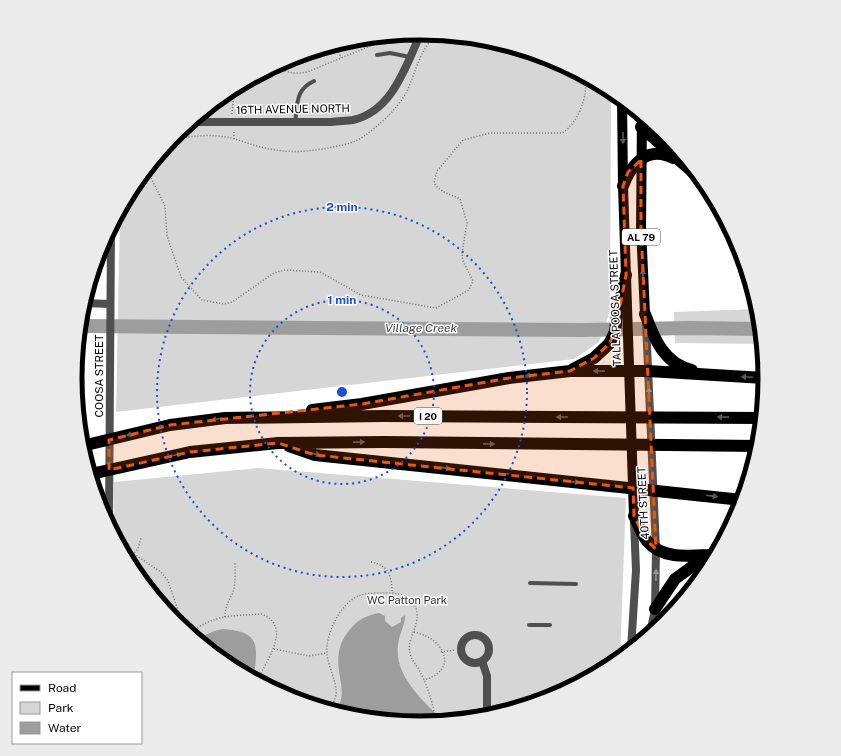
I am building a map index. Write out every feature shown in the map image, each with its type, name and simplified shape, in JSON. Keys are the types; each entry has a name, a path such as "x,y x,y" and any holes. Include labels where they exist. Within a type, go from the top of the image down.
{"highway":[{"path":"652,132 675,155"},
{"path":"623,186 628,172 641,160 657,153 666,154 680,162"},
{"path":"570,371 594,358 609,344 616,332 622,314 626,275"},
{"path":"645,314 650,339 677,364 687,369 729,376"},
{"path":"256,418 362,404 509,378 570,371 648,372 758,378"},
{"name":"I 20","path":"89,444 170,426 225,418 384,416 756,418"},
{"path":"96,473 190,452 278,443 384,442 681,447 752,446"},
{"path":"278,443 315,455 681,492 736,499"},
{"path":"634,516 646,540 656,549 675,556 709,554"},
{"path":"655,609 676,578 707,558"}],"main road":[{"name":"TALLAPOOSA STREET","path":"622,107 626,275"},
{"name":"AL 79","path":"641,122 641,228 645,314"},
{"name":"TALLAPOOSA STREET","path":"622,314 628,342 634,516"}],"street":[{"name":"16TH AVENUE NORTH","path":"200,122 295,122 354,120 375,110 389,98 399,81 418,40"},
{"name":"COOSA STREET","path":"109,509 111,243"},
{"path":"91,304 110,307"},
{"path":"648,372 650,339"},
{"name":"40TH STREET","path":"648,372 656,549 655,609 652,624"},
{"name":"40TH STREET","path":"633,640 636,570 634,516"},
{"path":"482,660 487,676 487,710"}],"lane":[{"path":"377,55 390,53 403,54 410,57"},
{"path":"295,122 300,92 304,86 314,81"},
{"path":"530,583 576,584"},
{"path":"530,625 550,625"}],"path":[{"path":"409,40 416,44"},
{"path":"284,69 287,72 296,74 307,72 378,43"},
{"path":"338,50 341,58"},
{"path":"150,175 165,206 167,236 181,277 202,300 224,304 232,302 274,274 285,270 320,272 361,295 436,308 469,290 473,281 463,261 462,253 467,223 464,209 460,199 441,191 436,186 434,183 437,171 463,140 475,136 490,133 562,133 568,129 578,115 587,83"},
{"path":"232,122 234,97"},
{"path":"134,554 138,549 141,538"},
{"path":"129,549 161,572 168,582 180,616"},
{"path":"225,616 226,605 233,592 235,562"},
{"path":"371,562 378,563 389,572 392,580 392,593"},
{"path":"332,704 336,694 327,653 329,637 336,620 351,600 369,594 401,594 413,603 417,611 417,620 409,646 410,653 424,680 434,715"},
{"path":"194,629 206,621 225,616 262,614 268,616 273,622 277,636 274,649 260,675"},
{"path":"414,632 427,636 434,641 442,652 444,666 441,672 435,677 424,680"},
{"path":"274,649 309,656 327,653"},
{"path":"442,652 455,650"}],"highlighted area":[{"path":"641,160 641,228 656,549 646,540 634,516 633,488 315,455 278,443 190,452 109,470 109,440 170,425 362,404 509,378 570,371 594,358 609,344 615,332 626,275 623,186 628,172"}],"green space":[{"path":"420,40 486,46 529,58 590,85 611,99 610,311 599,342 574,359 116,412 120,224 139,190 166,155 198,124 233,97 271,75 312,58 355,46"},
{"path":"751,309 757,344 675,343 674,312"},
{"name":"WC Patton Park","path":"258,468 626,498 620,650 589,671 550,690 529,698 486,710 443,715 398,715 355,710 312,698 251,671 215,646 198,632 166,601 139,566 114,520 114,482"}],"water":[{"path":"379,613 385,616 385,621 392,627 401,622 401,618 405,615 398,645 398,657 401,668 405,678 412,688 437,715 420,716 376,713 338,705 342,693 338,662 339,651 343,639 352,627 367,616"},
{"path":"223,629 245,633 251,637 256,649 254,673 233,659 204,637"}],"waterway":[{"name":"Village Creek","path":"86,326 583,330 689,328 755,329"}]}
